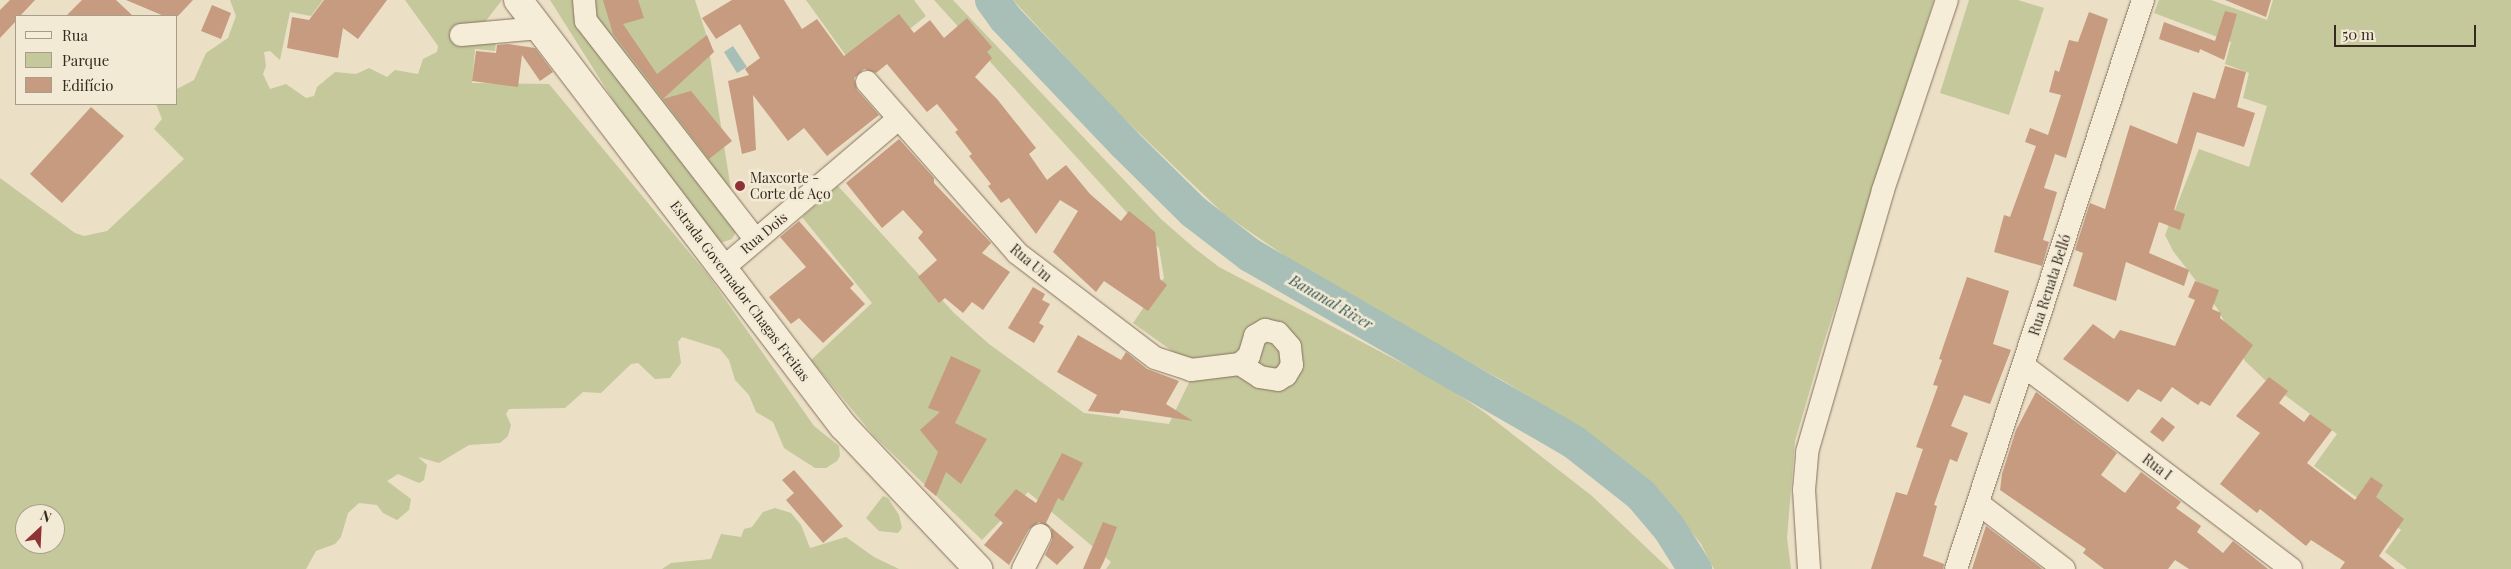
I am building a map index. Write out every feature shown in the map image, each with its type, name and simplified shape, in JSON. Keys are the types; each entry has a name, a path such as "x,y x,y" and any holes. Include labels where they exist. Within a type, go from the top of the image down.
{"main road":[{"name":"Estrada Governador Chagas Freitas","path":"518,0 842,426 978,569"}],"street":[{"path":"584,0 586,22 756,240"},
{"path":"1809,569 1804,490 1807,452 1883,190 1947,0"},
{"name":"Rua Renata Belló","path":"1956,569 1979,504 2143,0"},
{"path":"461,36 540,28"},
{"name":"Rua Um","path":"867,82 897,120 1017,253 1127,338 1155,358 1178,368 1191,370 1240,364"},
{"name":"Rua Dois","path":"722,269 897,120"},
{"name":"Rua I","path":"2024,366 2291,569"},
{"path":"1979,504 2064,569"},
{"path":"1023,569 1040,535"}],"green space":[{"path":"230,0 323,0 311,16 290,12 280,60 270,51 264,52 266,66 263,74 270,89 286,84 306,98 314,96 317,87 335,72 356,74 369,68 387,77 395,70 418,74 423,59 437,52 438,46 405,0 502,0 485,22 496,41 495,51 475,49 472,83 549,84 708,275 814,426 839,446 840,456 837,461 826,468 815,468 784,448 773,422 756,412 749,395 735,380 729,360 720,349 682,337 678,342 681,363 670,378 655,379 638,363 631,364 601,393 583,392 565,408 509,409 506,414 511,425 508,436 500,443 469,445 439,463 418,457 427,465 424,480 419,483 398,474 387,481 411,499 409,510 397,520 383,513 377,505 359,503 348,513 341,537 335,544 316,551 306,569 0,569 0,178 75,233 84,236 107,231 184,159 154,129 162,119 156,105 178,105 178,88 194,80 206,53 228,38 236,16"},
{"path":"550,0 695,0 707,37 736,222 736,232 732,239 720,243 634,133"},
{"path":"806,0 914,0 926,16 857,71"},
{"path":"934,0 953,0 1161,219 1193,247 1219,267 1444,385 1484,412 1592,496 1669,569 1106,569 1111,562 1028,492 982,540 874,436 811,360 872,303 802,217 838,186 954,313 989,344 1084,413 1169,424 1196,368 1133,323 1164,278 1159,248"},
{"path":"1013,0 1934,0 1824,342 1795,441 1787,538 1791,569 1714,569 1701,544 1668,502 1642,475 1605,447 1556,413 1500,379 1329,286 1224,214 1116,111"},
{"path":"1969,0 2018,0 2044,8 2009,115 1940,93"},
{"path":"2159,0 2211,0 2267,20 2273,0 2511,0 2511,569 2407,569 2385,552 2401,530 2314,466 2337,434 2266,381 2245,361 2217,308 2173,251 2165,235 2199,149 2249,167 2267,106 2243,98 2249,73 2225,64 2231,42 2154,13"},
{"path":"883,496 888,498 899,515 902,528 898,533 879,531 866,518"},
{"path":"775,508 791,513 801,525 810,548 846,537 874,557 899,569 662,569 671,563 711,559 721,534 741,537 744,529 752,527 763,512"}],"water":[{"path":"733,46 747,67 737,73 724,52"}],"building":[{"path":"10,0 35,0 21,15 15,15 15,22 0,38 0,10"},
{"path":"82,0 116,0 132,15 67,15"},
{"path":"126,0 193,0 178,16 162,15"},
{"path":"324,0 387,0 358,39 343,28 338,58 287,48 292,17 309,20"},
{"path":"603,0 638,0 644,18 623,24 657,74 707,35 714,52 663,99 613,34"},
{"path":"732,0 784,0 802,29 817,19 844,56 899,14 914,33 930,20 944,38 967,18 992,47 987,52 992,58 975,77 997,99 1036,148 1029,154 1047,180 1066,165 1090,194 1121,221 1129,211 1155,232 1160,279 1167,285 1148,311 1104,281 1096,292 1053,252 1078,211 1060,200 1036,234 1009,198 1001,203 988,186 991,184 969,156 972,154 955,132 958,130 937,104 927,112 887,64 876,73 864,69 854,78 857,90 879,115 827,156 804,128 788,141 753,95 756,150 742,154 728,81 749,75 745,69 760,58 740,24 716,39 702,18"},
{"path":"2225,0 2271,0 2266,17"},
{"path":"212,5 231,13 221,39 201,31"},
{"path":"2225,11 2237,14 2224,60 2200,49 2199,53 2159,39 2164,22 2215,41"},
{"path":"2089,12 2108,19 2066,158 2055,154 2044,188 2057,192 2043,240 2049,242 2042,266 1994,252 2004,215 2010,217 2036,146 2025,142 2030,128 2048,135 2061,95 2049,92 2055,70 2059,72 2069,40 2078,42"},
{"path":"508,44 535,48 553,72 540,81 522,55 518,87 472,81 476,51 496,53 497,45"},
{"path":"2225,66 2246,72 2237,107 2255,113 2244,147 2197,132 2174,210 2185,214 2180,230 2159,222 2149,253 2189,270 2184,286 2126,262 2116,301 2073,286 2083,253 2075,250 2090,203 2105,209 2130,125 2177,144 2193,92 2215,99"},
{"path":"691,91 732,141 709,159 663,99"},
{"path":"91,107 124,136 62,203 30,174"},
{"path":"899,139 934,178 934,183 991,243 982,253 1010,272 983,310 972,302 963,313 945,298 939,303 918,277 937,260 918,238 923,232 903,210 882,228 846,183"},
{"path":"799,221 854,284 850,288 865,304 823,343 799,318 791,324 769,297 806,267 780,237"},
{"path":"1967,277 2009,291 1993,344 2011,350 1990,404 1964,395 1951,426 1968,433 1957,462 1950,459 1934,505 1937,506 1923,556 1944,564 1943,569 1871,569 1896,492 1907,495 1923,449 1916,447 1938,386 1933,385 1942,360 1939,359"},
{"path":"2195,281 2219,290 2212,309 2221,313 2220,318 2253,345 2210,406 2201,401 2198,405 2172,387 2161,402 2138,389 2128,402 2063,359 2093,324 2114,339 2120,330 2175,346 2195,300 2188,297"},
{"path":"1033,287 1045,294 1042,300 1050,304 1039,323 1044,326 1034,343 1008,328"},
{"path":"1078,335 1121,360 1126,352 1147,369 1179,381 1166,404 1193,421 1121,410 1119,414 1088,411 1097,395 1057,372"},
{"path":"951,356 981,370 955,423 987,439 961,484 946,472 936,496 924,486 938,452 920,430 940,412 928,408"},
{"path":"2269,377 2288,391 2279,403 2304,422 2310,414 2332,430 2307,463 2355,500 2371,477 2383,485 2376,497 2404,519 2379,556 2395,569 2340,569 2345,562 2311,540 2306,546 2260,509 2257,513 2220,484 2260,433 2236,416"},
{"path":"2036,392 2117,453 2101,475 2125,493 2141,472 2181,502 2176,508 2201,526 2197,532 2223,553 2233,541 2268,569 2189,569 2175,560 2168,569 2104,569 2083,553 2086,549 2000,490 2002,474 2016,430"},
{"path":"2162,417 2175,427 2163,442 2150,432"},
{"path":"1062,453 1083,463 1063,501 1058,498 1046,523 1074,547 1057,565 1045,555 1052,540 1051,528 1039,522 1029,529 1009,565 984,545 1003,523 994,515 1016,489 1036,503"},
{"path":"794,470 843,526 823,543 786,500 794,493 782,480"},
{"path":"1103,522 1117,527 1104,561 1100,569 1083,569"},
{"path":"1986,526 2040,567 2042,569 1972,569"}],"waterway":[{"name":"Bananal River","path":"992,0 1005,18 1124,143 1194,212 1250,255 1575,443 1641,495 1669,528 1695,569"}],"place":[{"name":"Maxcorte - Corte de Aço","path":"740,186"}]}
